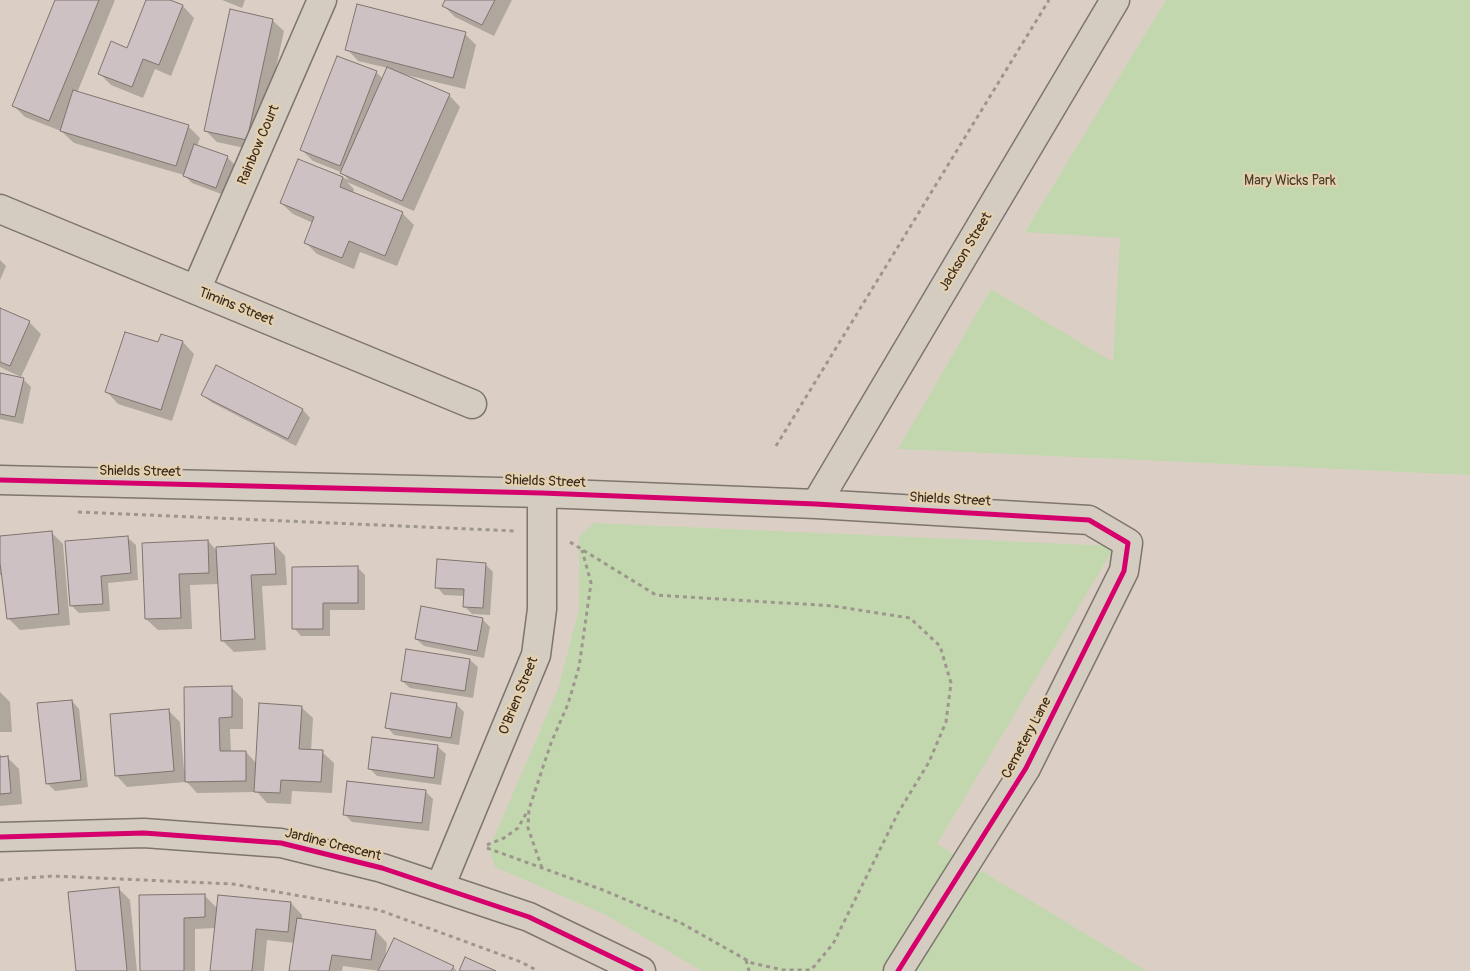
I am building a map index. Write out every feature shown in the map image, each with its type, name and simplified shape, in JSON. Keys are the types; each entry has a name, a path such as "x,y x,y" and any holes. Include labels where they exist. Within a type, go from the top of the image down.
{"street":[{"name":"Rainbow Court","path":"196,290 322,0"},
{"name":"Jackson Street","path":"816,504 1115,0"},
{"name":"Timins Street","path":"0,209 472,404"},
{"name":"Shields Street","path":"0,480 542,493 816,504 1089,520"},
{"name":"O'Brien Street","path":"440,888 536,655 542,608 542,493"},
{"name":"Cemetery Lane","path":"898,971 1026,768 1124,571 1128,543 1089,520"},
{"name":"Jardine Crescent","path":"0,838 144,833 281,843 382,868 530,917 641,971"}],"path":[{"path":"776,446 1048,0"},
{"path":"76,512 559,534 656,594 833,606 910,618 940,646 951,683 946,722 929,762 898,813 834,944 810,970 783,970 752,963 681,923 602,890 482,847 504,838 518,828 529,809 551,743 568,704 579,667 591,583 581,549"},
{"path":"529,809 528,828 542,868"},
{"path":"0,880 53,876 233,884 378,910 521,962 538,971"},
{"path":"746,959 749,971"}],"green space":[{"name":"Mary Wicks Park","path":"1166,0 1470,0 1470,475 898,449 991,289 1113,362 1120,238 1025,232"},
{"path":"594,523 1115,546 937,844 1147,971 702,971 606,915 495,867 489,849 558,689 579,609 579,537"}],"building":[{"path":"55,0 99,0 49,121 12,106"},
{"path":"146,0 170,0 183,5 159,65 143,59 132,87 98,74 111,41 127,48"},
{"path":"445,0 495,0 482,25 442,6"},
{"path":"357,4 466,32 453,78 345,50"},
{"path":"230,9 273,19 247,140 204,131"},
{"path":"337,56 377,71 340,166 300,150"},
{"path":"387,67 450,94 402,201 340,173"},
{"path":"73,90 189,125 176,166 60,131"},
{"path":"194,144 228,156 216,188 183,176"},
{"path":"298,159 343,177 340,187 403,212 385,256 349,241 342,258 304,243 314,217 280,203"},
{"path":"0,308 30,321 10,366 0,362"},
{"path":"125,332 158,342 161,334 183,341 161,410 105,392"},
{"path":"216,365 303,409 288,439 201,395"},
{"path":"0,373 24,378 15,417 0,414"},
{"path":"52,531 59,614 7,619 0,563 0,536"},
{"path":"128,536 131,573 101,576 103,604 70,606 65,541"},
{"path":"208,540 209,573 179,574 181,618 145,619 142,543"},
{"path":"274,543 276,574 251,575 255,639 221,641 216,547"},
{"path":"437,559 486,563 483,608 463,607 464,589 435,588"},
{"path":"358,566 358,603 323,603 323,629 292,629 292,567"},
{"path":"421,606 483,618 477,651 415,639"},
{"path":"406,649 470,659 465,691 401,681"},
{"path":"232,686 232,717 219,718 220,751 246,751 246,781 185,782 184,687"},
{"path":"391,693 457,703 451,738 385,728"},
{"path":"72,700 81,780 46,784 37,703"},
{"path":"259,703 302,706 299,749 323,750 321,782 281,780 280,793 254,792"},
{"path":"169,709 174,771 115,776 110,714"},
{"path":"372,737 438,745 434,778 368,769"},
{"path":"8,756 11,793 0,794 0,757"},
{"path":"347,781 426,790 422,823 343,815"},
{"path":"119,887 127,971 76,971 68,892"},
{"path":"205,894 205,917 184,918 184,971 140,971 139,895"},
{"path":"218,895 291,902 288,932 256,929 252,971 210,971"},
{"path":"297,918 376,930 371,960 332,955 329,971 289,971"},
{"path":"394,938 454,966 451,971 378,971"},
{"path":"465,957 496,971 459,971"}],"cycle path":[{"path":"0,480 542,493 816,504 1089,520 1128,543 1124,571 1026,768 898,971"},
{"path":"0,837 144,833 281,843 382,868 529,917 641,971"}]}
